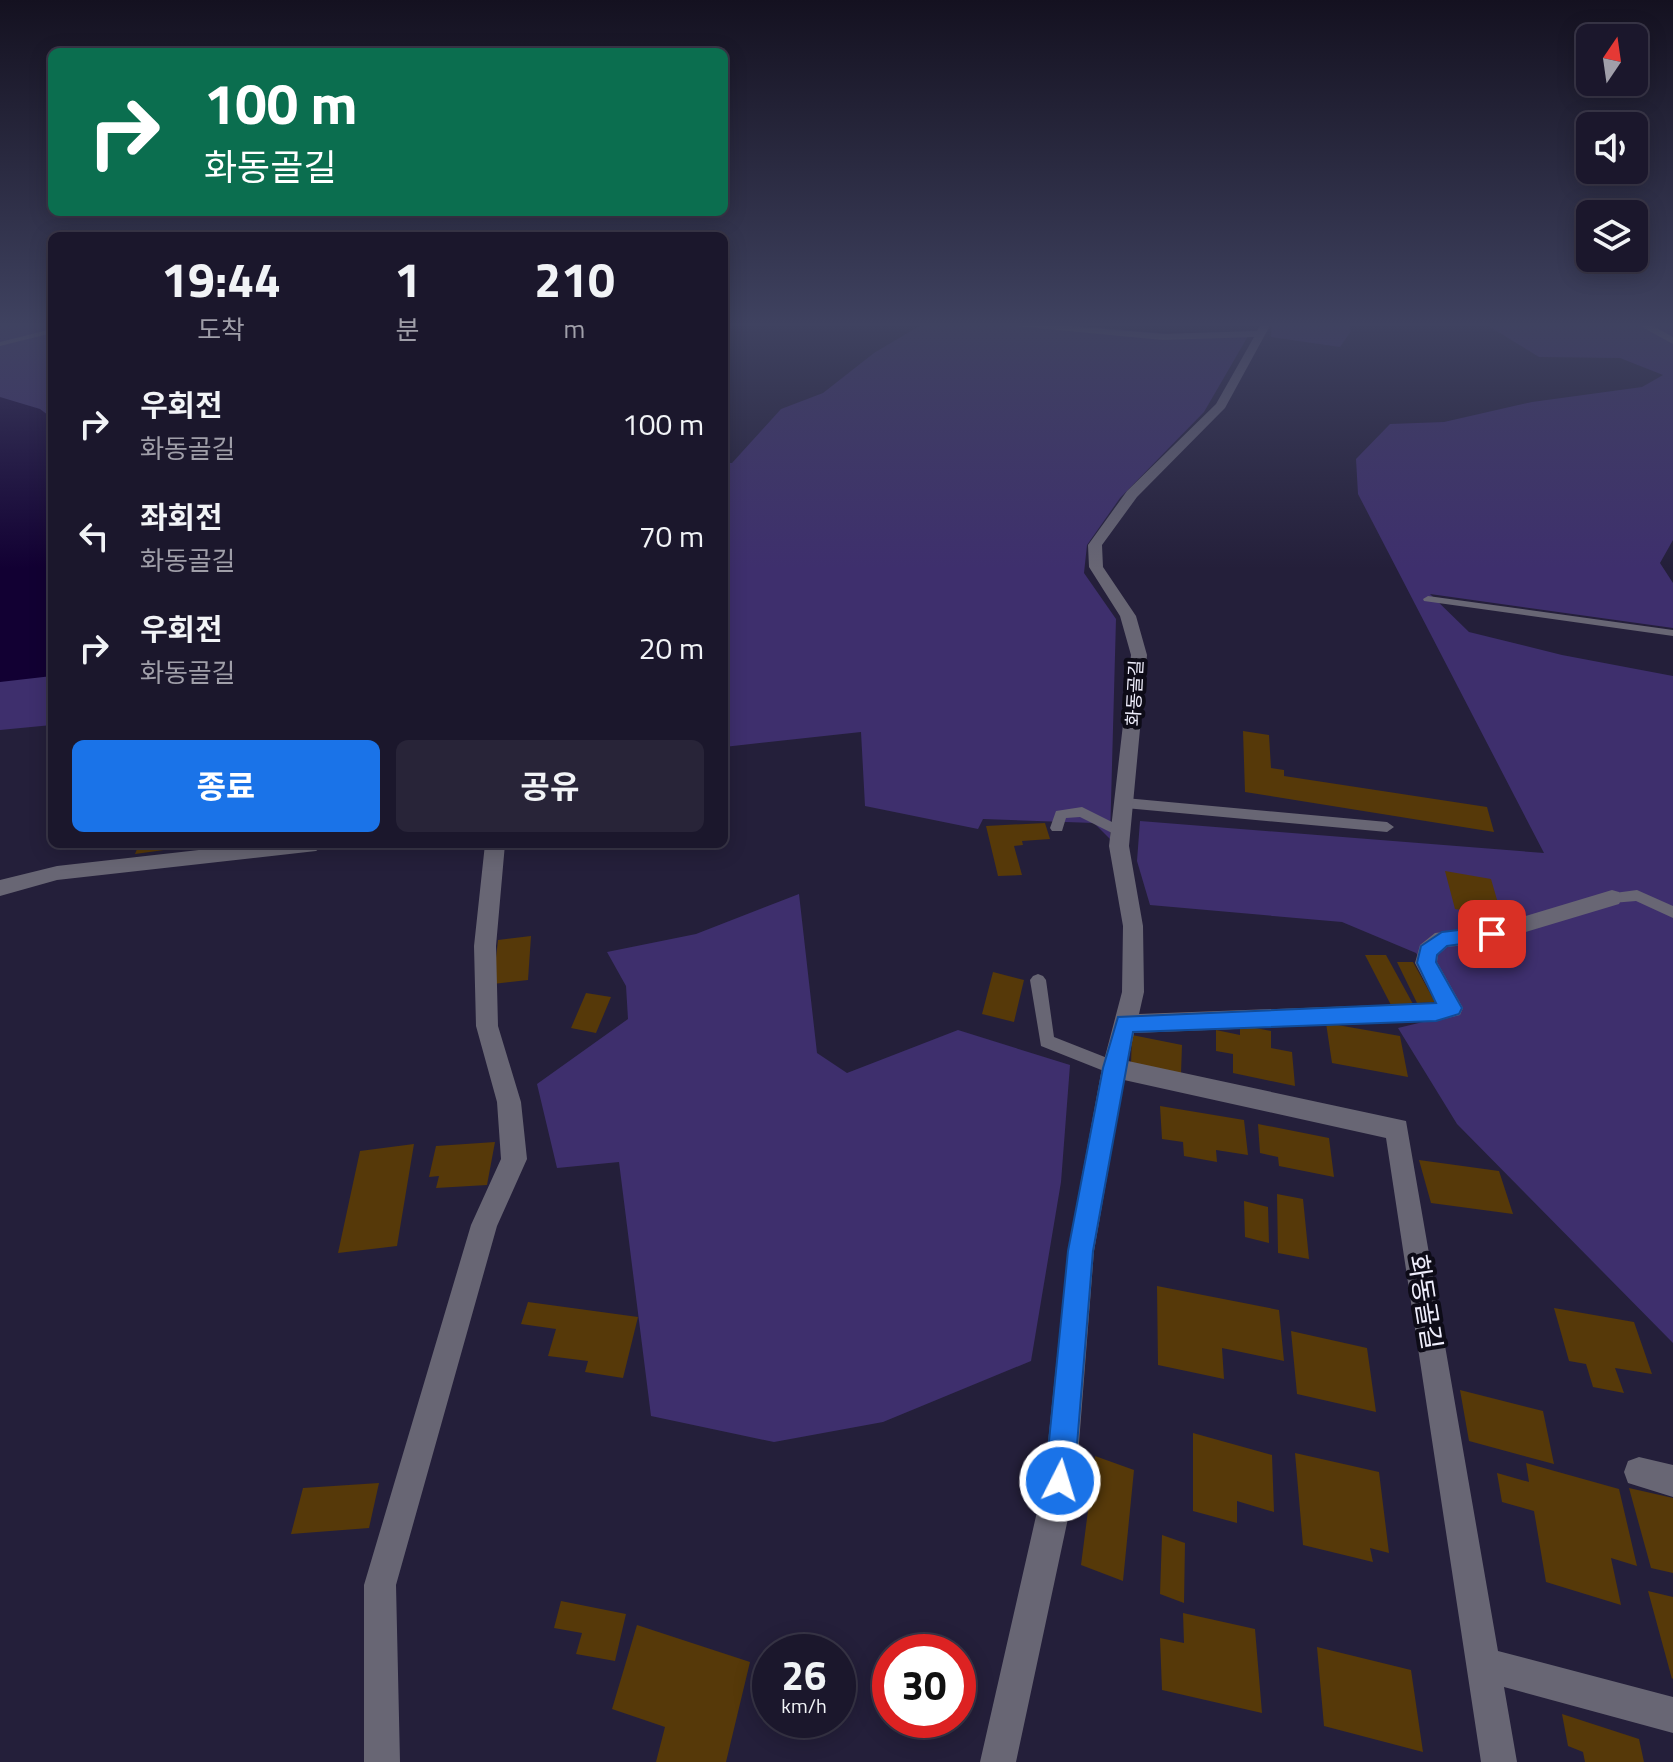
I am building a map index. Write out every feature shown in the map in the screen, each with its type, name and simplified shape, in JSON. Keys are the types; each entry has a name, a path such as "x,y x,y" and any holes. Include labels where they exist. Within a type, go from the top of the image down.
{"street":[{"name":"화동골길","path":"998,1762 1060,1481 1081,1251 1114,1068 1133,992 1133,926 1119,846 1139,655 1128,616 1096,567 1095,545 1132,494 1222,404"},
{"path":"0,888 57,873 280,848"},
{"path":"382,1762 380,1585 484,1225 514,1159 509,1102 487,1026 485,946 495,848"},
{"path":"1125,1024 1436,1012 1452,1008 1426,963 1428,951 1442,939 1492,934 1612,898"},
{"name":"화동골길","path":"1114,1068 1397,1129 1499,1762"},
{"path":"1639,1472 1673,1481"},
{"path":"1483,1664 1673,1715"}],"lane":[{"path":"1428,599 1673,633"},
{"path":"1125,803 1387,827"},
{"path":"1057,828 1061,814 1082,812 1121,832"},
{"path":"1612,898 1637,895 1673,912"},
{"path":"1038,980 1047,1041 1114,1068"}],"shaded area":[{"path":"0,404 48,404 48,725 0,730"},
{"path":"0,404 24,404 48,415 48,676 0,682"},
{"path":"794,404 1209,404 1120,498 1087,545 1084,573 1116,619 1110,839 1094,823 983,819 978,829 865,806 861,732 728,747 728,463 732,463 781,409"},
{"path":"1522,404 1673,404 1673,540 1660,563 1673,583 1673,628 1430,594 1469,632 1562,655 1673,676 1673,1343 1457,1124 1398,1028 1460,1013 1416,953 1342,922 1150,905 1137,861 1140,821 1544,853 1358,494 1356,459 1390,424 1444,422"},
{"path":"799,894 817,1053 847,1073 958,1030 1070,1065 1061,1182 1031,1361 883,1422 774,1442 651,1416 619,1162 557,1168 537,1084 628,1019 626,986 607,952 696,934"}],"building":[{"path":"1243,731 1269,735 1271,768 1284,770 1284,776 1487,807 1494,832 1245,792"},
{"path":"1045,823 1050,839 1022,841 1023,845 1014,846 1022,875 998,876 986,826"},
{"path":"137,848 165,848 164,850 135,854"},
{"path":"1445,871 1491,879 1502,917 1455,909"},
{"path":"531,936 528,980 493,984 498,940"},
{"path":"1365,955 1386,955 1413,1004 1391,1005"},
{"path":"1397,962 1413,962 1435,1002 1417,1003"},
{"path":"993,972 1024,980 1014,1022 982,1014"},
{"path":"586,993 611,997 596,1033 571,1028"},
{"path":"1326,1023 1400,1036 1408,1077 1332,1063"},
{"path":"1240,1025 1271,1031 1271,1048 1292,1052 1295,1086 1233,1073 1233,1054 1216,1051 1216,1030 1240,1035"},
{"path":"1132,1035 1182,1045 1181,1074 1131,1064"},
{"path":"1160,1106 1244,1120 1248,1155 1216,1150 1217,1162 1184,1156 1183,1142 1162,1139"},
{"path":"1258,1124 1329,1138 1334,1177 1279,1166 1278,1157 1260,1153"},
{"path":"495,1142 487,1185 436,1188 439,1176 429,1177 436,1146"},
{"path":"414,1144 397,1246 338,1253 360,1151"},
{"path":"1419,1160 1499,1171 1513,1214 1431,1203"},
{"path":"1277,1194 1303,1199 1309,1259 1278,1253"},
{"path":"1244,1201 1268,1207 1269,1243 1245,1237"},
{"path":"1157,1286 1279,1310 1284,1361 1222,1348 1224,1379 1158,1365"},
{"path":"528,1302 638,1317 623,1378 585,1372 588,1361 548,1356 556,1329 521,1324"},
{"path":"1554,1308 1634,1322 1652,1374 1615,1368 1624,1393 1593,1387 1586,1364 1569,1361"},
{"path":"1291,1331 1367,1348 1376,1412 1297,1394"},
{"path":"1460,1390 1543,1411 1554,1464 1469,1441"},
{"path":"1193,1433 1272,1455 1274,1512 1237,1501 1237,1523 1193,1511"},
{"path":"1295,1453 1379,1472 1389,1553 1370,1548 1373,1562 1303,1545"},
{"path":"1095,1456 1134,1470 1123,1581 1081,1565"},
{"path":"1526,1463 1619,1489 1637,1566 1611,1558 1621,1605 1546,1582 1534,1511 1502,1502 1497,1473 1529,1482"},
{"path":"379,1483 369,1528 291,1534 303,1488"},
{"path":"1629,1488 1673,1498 1673,1573 1651,1568"},
{"path":"1162,1535 1185,1543 1184,1603 1160,1594"},
{"path":"1648,1591 1673,1597 1672,1679"},
{"path":"561,1601 626,1614 615,1661 576,1654 582,1633 554,1628"},
{"path":"1183,1613 1255,1629 1262,1713 1162,1690 1160,1638 1184,1643"},
{"path":"637,1625 750,1662 726,1762 656,1762 665,1727 612,1709"},
{"path":"1317,1647 1411,1670 1423,1752 1324,1726"},
{"path":"1562,1714 1639,1739 1644,1762 1585,1762 1583,1752 1568,1746"}],"route":[{"path":"1060,1481 1081,1251 1114,1068 1125,1024 1436,1012 1452,1008 1426,963 1428,951 1442,939 1492,934"}]}
